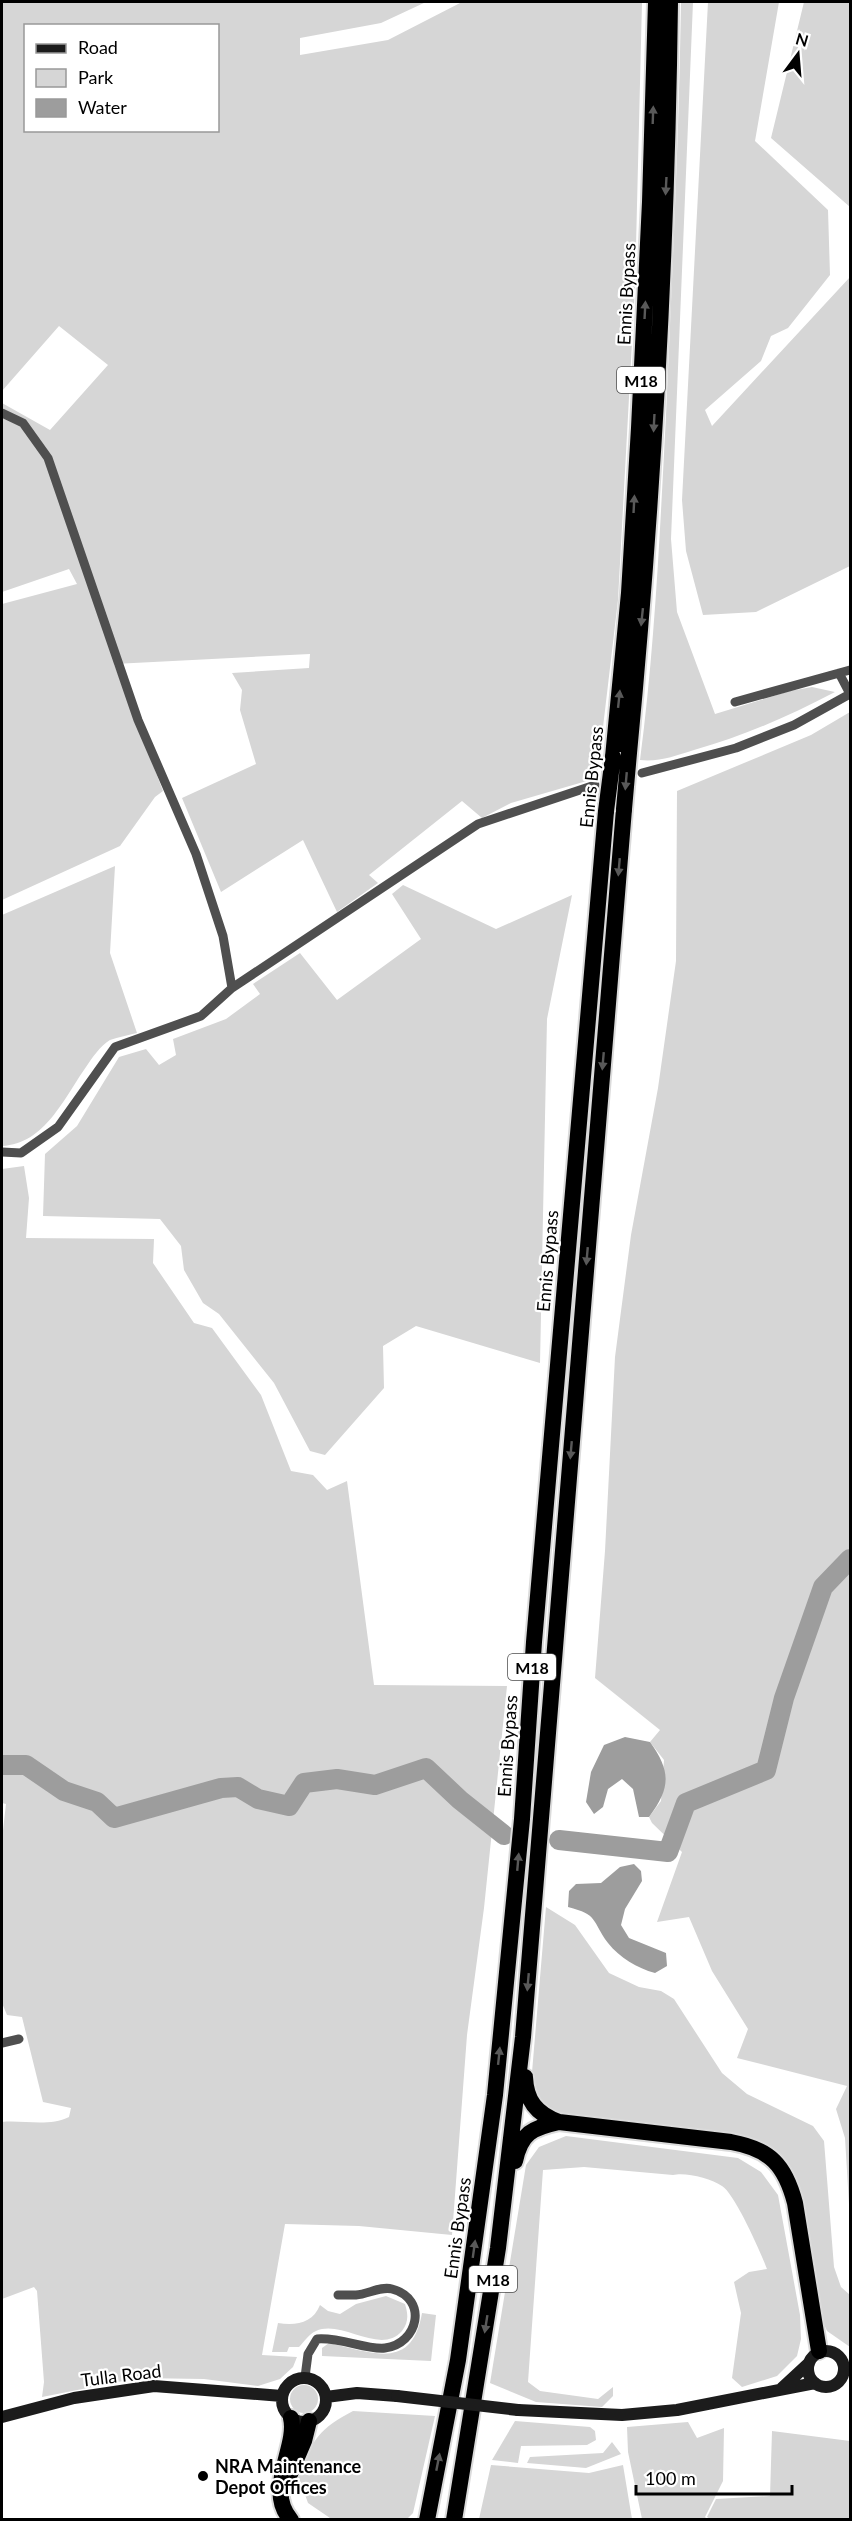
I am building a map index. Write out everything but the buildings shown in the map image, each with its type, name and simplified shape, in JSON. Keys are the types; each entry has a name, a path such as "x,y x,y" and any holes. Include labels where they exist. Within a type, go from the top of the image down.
{"highway":[{"name":"Ennis Bypass","path":"454,2520 498,2248 523,2037 624,809 621,755 649,214 656,2"},
{"name":"Ennis Bypass","path":"427,2520 461,2337 497,2073 522,1819 534,1642 606,811 621,755 645,588 669,122 670,2"},
{"path":"523,2037 527,2097 533,2107 548,2118 559,2122 748,2145 774,2160 790,2182 795,2203 814,2358"},
{"path":"498,2248 518,2146 534,2128 559,2122"},
{"path":"291,2418 292,2429 282,2470 281,2492 285,2513 291,2520"},
{"path":"300,2520 295,2515 290,2500 290,2475 304,2441 309,2421"},
{"path":"422,2520 431,2496"}],"main road":[{"path":"782,2389 814,2358 832,2351 845,2357 843,2362 847,2375 832,2386 823,2387 815,2383 810,2378 814,2358"},
{"path":"305,2377 317,2382 326,2397 326,2405 321,2414 309,2421 298,2421 291,2418 282,2405 282,2396 286,2386 293,2380 305,2377"},
{"path":"326,2397 357,2393 572,2414 622,2415 677,2410 815,2383"},
{"name":"Tulla Road","path":"2,2416 74,2398 154,2386 282,2396"}],"street":[{"path":"2,413 23,423 48,458 138,720 196,854 223,936 232,988"},
{"path":"735,702 850,670"},
{"path":"642,773 736,748 794,725 850,694 839,673"},
{"path":"2,1152 21,1153 58,1127 114,1047 201,1016 232,988 478,824 595,785"},
{"path":"2,2043 18,2038"},
{"path":"305,2377 308,2354 317,2339 332,2338 383,2349 400,2344 411,2332 417,2314 413,2305 399,2292 390,2288 358,2295 338,2295"}],"green space":[{"path":"2,2 426,2 381,23 300,38 300,55 388,40 462,2 642,2 635,287 618,600 597,778 511,803 482,818 462,801 369,875 378,883 337,912 303,840 221,892 182,798 256,764 240,710 242,690 232,673 309,668 310,654 114,664 163,791 155,797 120,846 2,900 2,604 77,584 69,569 2,592 2,403 50,430 108,365 59,326 2,391"},
{"path":"681,2 693,2 671,539 677,612 715,714 790,691 812,687 835,692 783,717 731,738 674,756 640,760 653,631 662,501 679,105"},
{"path":"708,2 779,2 755,141 828,210 830,275 788,328 771,336 761,361 705,410 712,426 850,277 850,566 756,612 703,615 686,551 682,500"},
{"path":"804,2 850,2 850,207 771,138"},
{"path":"850,712 850,2221 845,2138 836,2109 847,2086 737,2058 748,2029 712,1971 689,1917 657,1922 682,1852 652,1823 649,1817 661,1801 664,1760 650,1742 660,1730 595,1678 605,1551 615,1357 631,1235 658,1088 676,961 677,791 811,735"},
{"path":"115,866 110,953 137,1033 106,1043 42,1128 17,1143 2,1146 2,915"},
{"path":"403,885 496,929 572,895 547,1019 540,1363 416,1326 383,1346 384,1388 325,1455 310,1451 274,1383 219,1314 203,1303 184,1270 181,1246 160,1219 43,1216 45,1154 77,1126 119,1057 146,1049 159,1065 176,1055 173,1039 226,1019 260,994 253,984 300,953 337,1000 421,939 392,894"},
{"path":"24,1166 29,1198 26,1238 154,1239 153,1263 194,1323 212,1328 261,1395 291,1471 313,1475 327,1490 347,1481 374,1685 507,1686 484,1908 467,2035 452,2235 359,2226 285,2224 262,2355 297,2357 293,2367 280,2379 258,2386 204,2379 138,2378 42,2397 44,2382 37,2291 34,2287 2,2299 2,2122 53,2122 69,2117 71,2108 43,2102 22,2017 7,2015 2,2003 2,1839 6,1804 2,1803 2,1169"},
{"path":"546,1907 575,1925 609,1973 639,1987 661,1991 674,1999 722,2073 747,2094 813,2126 824,2141 834,2267 841,2287 850,2295 850,2347 827,2331 819,2313 791,2173 780,2154 743,2135 559,2116 540,2102 531,2084"},
{"path":"566,2136 738,2158 761,2172 778,2195 800,2315 801,2339 797,2356 777,2376 742,2387 732,2378 741,2313 734,2282 749,2272 767,2269 747,2225 727,2191 711,2180 691,2175 584,2167 543,2170 528,2382 540,2391 598,2399 613,2387 613,2396 602,2407 536,2402 490,2383 526,2165 539,2147"},
{"path":"386,2296 405,2304 407,2311 404,2328 393,2338 372,2339 337,2329 326,2329 313,2332 299,2347 289,2347 287,2352 272,2352 278,2323 303,2322 313,2316 320,2305 328,2311 340,2314 356,2304"},
{"path":"422,2313 436,2315 431,2361 322,2356 322,2348 329,2343 374,2353 388,2354 399,2351 409,2344 417,2332"},
{"path":"304,2385 314,2389 318,2399 314,2409 304,2413 294,2409 290,2399 294,2389"},
{"path":"353,2411 435,2416 413,2513 407,2519 330,2518 308,2503 298,2475 308,2453 325,2429"},
{"path":"515,2421 590,2427 595,2431 596,2440 587,2445 521,2446 518,2463 492,2460"},
{"path":"688,2422 697,2438 724,2428 723,2481 705,2517 707,2519 642,2519 628,2452 627,2427"},
{"path":"772,2431 850,2441 850,2519 710,2519 707,2517 716,2499 770,2496"},
{"path":"612,2442 621,2454 586,2468 527,2463 530,2457 603,2453"},
{"path":"491,2465 589,2473 623,2465 632,2519 479,2519"}],"water":[{"path":"625,1737 650,1742 665,1771 665,1788 649,1817 639,1817 633,1789 622,1779 608,1789 603,1807 594,1814 586,1802 591,1772 604,1745"},
{"path":"634,1864 641,1871 642,1881 625,1909 621,1925 629,1938 666,1953 667,1966 655,1973 623,1958 608,1943 590,1916 568,1907 569,1891 576,1884 601,1883 620,1867"}],"waterway":[{"path":"559,1840 668,1852 686,1803 766,1770 784,1698 823,1587 850,1559"},
{"path":"2,1765 26,1765 64,1791 97,1802 114,1818 221,1788 238,1787 258,1799 289,1806 304,1783 337,1779 375,1785 426,1768 460,1800 504,1835"}],"place":[{"name":"NRA Maintenance Depot Offices","path":"203,2476"}]}
